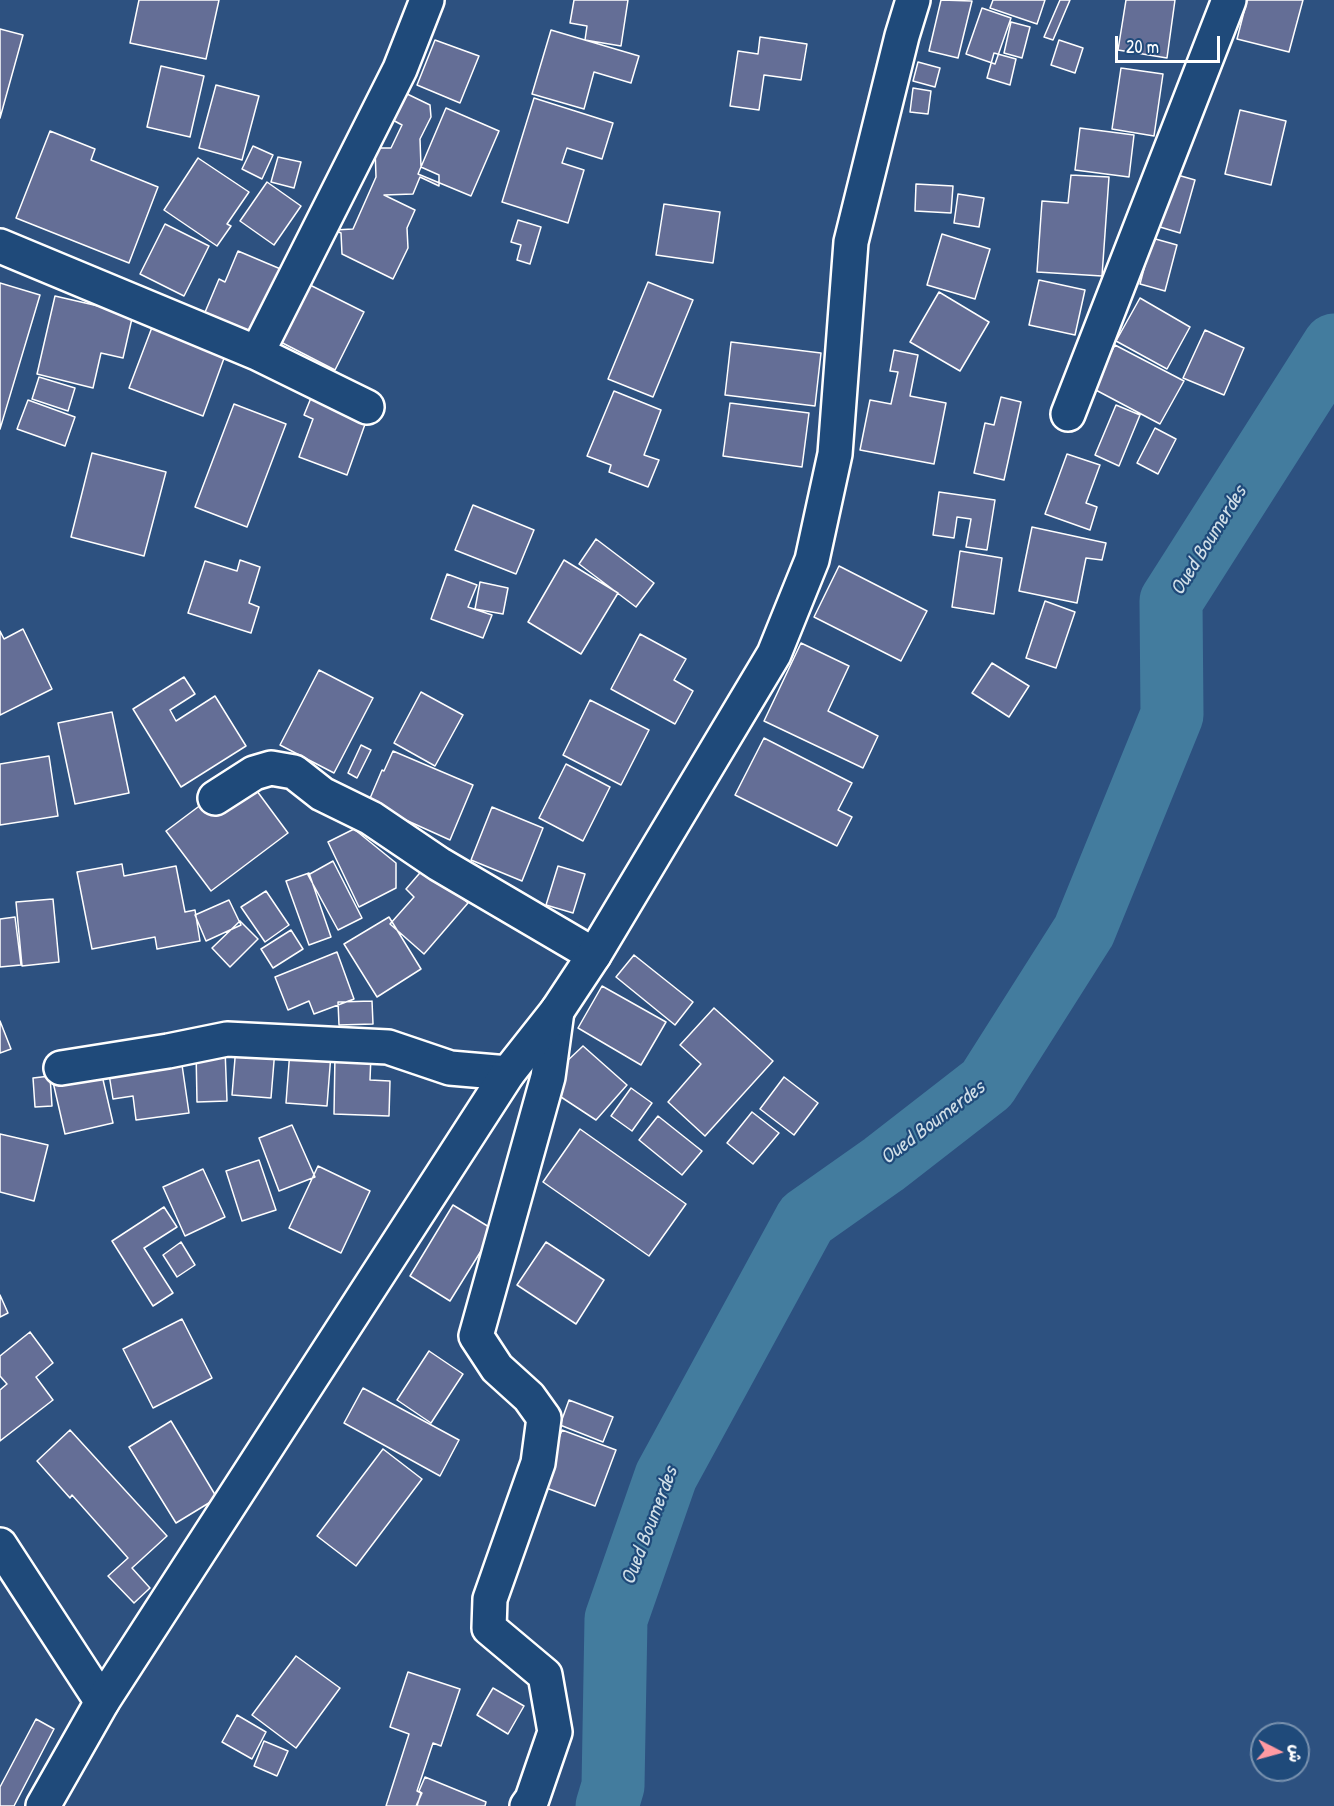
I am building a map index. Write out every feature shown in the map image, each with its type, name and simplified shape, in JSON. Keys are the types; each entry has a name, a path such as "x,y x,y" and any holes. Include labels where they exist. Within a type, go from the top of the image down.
{"street":[{"path":"257,352 400,69 427,0"},
{"path":"43,1806 102,1702 508,1073 557,1011 594,955 774,654 812,560 835,454 851,242 913,0"},
{"path":"1068,414 1229,0"},
{"path":"0,246 257,352 367,407"},
{"path":"215,798 254,772 272,768 294,772 322,794 371,818 439,864 594,955"},
{"path":"527,1806 532,1799 555,1732 544,1675 489,1629 490,1599 538,1463 543,1418 529,1397 497,1368 476,1336 548,1077 557,1011"},
{"path":"61,1068 227,1039 388,1047 450,1068 508,1073"},
{"path":"0,1545 102,1702"}],"building":[{"path":"139,0 219,0 206,59 130,43"},
{"path":"574,0 628,0 621,46 585,40 587,26 570,23"},
{"path":"941,0 972,1 958,58 929,51"},
{"path":"993,0 1045,0 1037,24 990,8"},
{"path":"1060,0 1070,0 1053,40 1044,37"},
{"path":"1126,0 1175,0 1167,58 1118,50"},
{"path":"1247,0 1303,0 1289,52 1237,39"},
{"path":"982,8 1011,18 995,64 966,54"},
{"path":"1011,22 1030,27 1022,58 1004,53"},
{"path":"0,29 23,35 0,118"},
{"path":"551,30 639,56 631,83 594,72 584,109 532,94"},
{"path":"760,37 807,44 801,80 764,75 759,110 730,106 738,51 758,54"},
{"path":"435,40 479,56 460,103 417,85"},
{"path":"1059,40 1083,48 1075,73 1051,65"},
{"path":"994,53 1016,59 1010,85 987,78"},
{"path":"918,62 940,68 935,87 913,81"},
{"path":"161,66 204,76 190,137 147,127"},
{"path":"1121,68 1163,74 1154,136 1112,129"},
{"path":"216,85 259,96 242,160 199,148"},
{"path":"913,88 931,91 928,114 910,112"},
{"path":"401,91 430,105 431,117 420,139 421,167 439,175 439,186 420,177 413,194 384,195 415,210 407,228 408,248 393,279 342,254 341,233 334,230 353,229 376,177 375,148 391,148 402,125 389,118"},
{"path":"534,98 613,123 602,159 567,148 562,163 584,170 568,223 502,202"},
{"path":"446,108 499,131 471,196 418,174"},
{"path":"1240,110 1286,121 1271,185 1225,174"},
{"path":"1080,128 1134,135 1129,177 1075,170"},
{"path":"50,131 95,149 91,160 158,187 129,263 16,218"},
{"path":"253,146 273,155 262,179 242,169"},
{"path":"278,157 301,162 294,188 271,182"},
{"path":"198,158 249,192 227,224 231,226 217,246 164,210"},
{"path":"1174,174 1195,180 1180,233 1160,227"},
{"path":"1071,175 1109,177 1102,276 1037,272 1042,201 1068,203"},
{"path":"267,182 301,206 274,245 240,221"},
{"path":"916,184 953,186 951,213 915,211"},
{"path":"958,194 984,198 979,227 954,223"},
{"path":"664,204 720,212 713,263 656,255"},
{"path":"518,220 541,227 530,264 517,260 521,245 511,242"},
{"path":"165,224 209,246 184,296 140,274"},
{"path":"942,234 990,249 975,299 927,285"},
{"path":"1152,238 1177,245 1165,291 1140,284"},
{"path":"238,251 283,270 269,305 264,303 249,337 203,317 219,279 225,282"},
{"path":"300,280 364,312 335,370 271,337"},
{"path":"1039,280 1085,290 1075,335 1029,325"},
{"path":"648,282 693,300 653,397 608,379"},
{"path":"0,283 40,295 0,429"},
{"path":"939,292 989,322 960,371 910,342"},
{"path":"55,296 133,314 123,358 101,353 93,388 37,374"},
{"path":"1140,298 1190,327 1167,369 1116,341"},
{"path":"154,322 227,350 203,416 129,388"},
{"path":"1205,330 1244,348 1224,395 1183,378"},
{"path":"731,342 821,353 815,406 725,395"},
{"path":"1115,345 1184,381 1160,424 1092,388"},
{"path":"894,350 918,355 910,396 946,403 934,464 860,450 870,400 891,404 898,372 890,371"},
{"path":"39,377 75,388 68,411 32,399"},
{"path":"614,391 661,410 644,455 659,460 648,487 609,472 611,465 587,456"},
{"path":"313,393 369,413 347,475 299,457 313,419 304,415"},
{"path":"1001,397 1021,402 1004,480 974,473 985,423 994,425"},
{"path":"28,400 75,417 65,446 17,429"},
{"path":"730,403 809,413 802,467 723,456"},
{"path":"234,404 286,424 247,527 195,507"},
{"path":"1116,405 1140,415 1119,466 1095,455"},
{"path":"1155,428 1176,439 1158,474 1137,463"},
{"path":"92,453 166,472 144,556 71,537"},
{"path":"1067,454 1100,465 1086,503 1097,507 1090,530 1045,514"},
{"path":"939,492 995,500 987,550 966,547 971,519 957,517 954,538 933,535"},
{"path":"473,505 534,530 516,574 455,550"},
{"path":"1032,527 1106,543 1102,560 1086,558 1077,603 1019,591"},
{"path":"596,539 654,583 636,607 579,564"},
{"path":"960,551 1002,558 994,614 952,607"},
{"path":"240,560 260,567 249,603 259,607 251,633 188,613 205,561 237,571"},
{"path":"564,560 618,593 581,654 528,622"},
{"path":"839,566 927,611 901,661 814,617"},
{"path":"447,574 477,585 468,607 492,615 483,638 431,619"},
{"path":"480,582 508,588 503,614 475,609"},
{"path":"1045,601 1075,612 1056,668 1026,658"},
{"path":"23,629 52,689 0,715 0,631 4,639"},
{"path":"640,634 686,659 674,680 693,691 675,724 611,689"},
{"path":"801,643 849,666 828,711 878,736 863,768 764,721"},
{"path":"992,663 1029,686 1009,717 972,693"},
{"path":"319,670 373,698 334,773 280,745"},
{"path":"184,677 195,694 170,710 176,721 215,696 246,746 181,787 133,709"},
{"path":"421,692 463,715 435,766 394,743"},
{"path":"590,700 649,730 621,785 563,755"},
{"path":"112,712 129,793 75,804 58,723"},
{"path":"764,738 852,783 838,810 852,817 837,846 735,795"},
{"path":"361,745 371,750 357,778 348,773"},
{"path":"393,751 473,785 450,840 368,803"},
{"path":"49,756 58,816 0,825 0,764"},
{"path":"566,764 610,787 583,841 539,818"},
{"path":"254,787 288,833 211,891 166,831 206,801 216,815"},
{"path":"492,807 543,828 522,881 471,860"},
{"path":"354,829 396,863 396,888 359,907 328,842"},
{"path":"333,861 362,918 338,930 308,875"},
{"path":"122,864 124,876 176,866 185,912 195,910 200,941 157,949 155,937 92,949 77,872"},
{"path":"558,866 585,874 573,913 546,905"},
{"path":"425,867 468,903 424,954 390,924 414,897 406,889"},
{"path":"309,873 331,937 309,945 286,881"},
{"path":"266,891 289,925 265,942 241,907"},
{"path":"53,899 59,962 22,966 16,902"},
{"path":"229,900 241,925 206,941 195,915"},
{"path":"15,917 21,965 0,967 0,919"},
{"path":"389,917 421,969 377,997 344,944"},
{"path":"240,921 258,939 230,967 212,948"},
{"path":"291,930 303,949 273,968 261,949"},
{"path":"337,952 354,999 314,1014 309,1001 288,1010 275,977"},
{"path":"634,955 693,1002 675,1025 616,977"},
{"path":"602,986 666,1022 641,1065 578,1028"},
{"path":"372,1001 373,1024 339,1025 338,1002"},
{"path":"714,1008 773,1061 705,1136 668,1102 701,1064 680,1045"},
{"path":"0,1021 11,1049 0,1053"},
{"path":"236,1046 275,1049 271,1098 232,1095"},
{"path":"583,1046 627,1085 596,1120 561,1097 566,1062"},
{"path":"225,1049 227,1101 197,1102 196,1050"},
{"path":"290,1050 331,1054 327,1106 286,1103"},
{"path":"335,1054 371,1055 370,1080 390,1081 389,1116 334,1114"},
{"path":"181,1058 189,1113 136,1120 133,1096 113,1099 108,1068"},
{"path":"101,1071 113,1123 65,1134 53,1082"},
{"path":"50,1076 52,1106 35,1107 33,1078"},
{"path":"784,1077 818,1103 794,1135 760,1109"},
{"path":"631,1088 652,1103 632,1131 611,1116"},
{"path":"752,1112 779,1133 753,1164 727,1143"},
{"path":"658,1116 702,1151 682,1175 639,1140"},
{"path":"292,1125 315,1177 279,1191 259,1138"},
{"path":"580,1129 686,1204 649,1256 543,1182"},
{"path":"0,1134 48,1145 34,1201 0,1192"},
{"path":"259,1160 276,1210 242,1221 226,1171"},
{"path":"318,1166 370,1191 341,1253 289,1228"},
{"path":"203,1169 225,1217 185,1236 163,1187"},
{"path":"453,1205 494,1230 450,1301 410,1276"},
{"path":"164,1207 177,1227 144,1248 173,1293 153,1306 112,1241"},
{"path":"181,1242 195,1265 177,1277 163,1255"},
{"path":"546,1242 604,1280 576,1324 517,1285"},
{"path":"0,1295 8,1313 0,1317"},
{"path":"182,1319 212,1378 153,1408 123,1349"},
{"path":"30,1332 53,1363 36,1377 53,1400 0,1441 0,1390 7,1384 0,1376 0,1356"},
{"path":"429,1351 463,1374 431,1423 397,1400"},
{"path":"363,1388 459,1440 440,1476 344,1423"},
{"path":"569,1400 613,1417 603,1442 560,1425"},
{"path":"171,1421 217,1498 176,1523 129,1447"},
{"path":"70,1430 167,1536 132,1568 150,1588 134,1603 108,1576 128,1558 72,1495 70,1498 37,1461"},
{"path":"562,1430 616,1450 595,1506 541,1486"},
{"path":"383,1449 422,1479 356,1566 317,1536"},
{"path":"296,1656 340,1688 296,1748 252,1715"},
{"path":"408,1672 460,1689 441,1746 433,1743 417,1791 421,1793 417,1806 386,1806 409,1734 390,1727"},
{"path":"493,1688 524,1706 508,1734 477,1715"},
{"path":"237,1715 266,1732 252,1759 222,1742"},
{"path":"36,1719 54,1729 14,1806 0,1806 0,1787"},
{"path":"264,1741 288,1751 277,1776 254,1766"},
{"path":"425,1777 486,1802 485,1806 416,1806 422,1793 419,1791"}],"waterway":[{"name":"Oued Boumerdes","path":"607,1806 613,1786 616,1619 666,1476 806,1219 884,1164 987,1084 1084,931 1172,715 1171,601 1334,345"}]}
